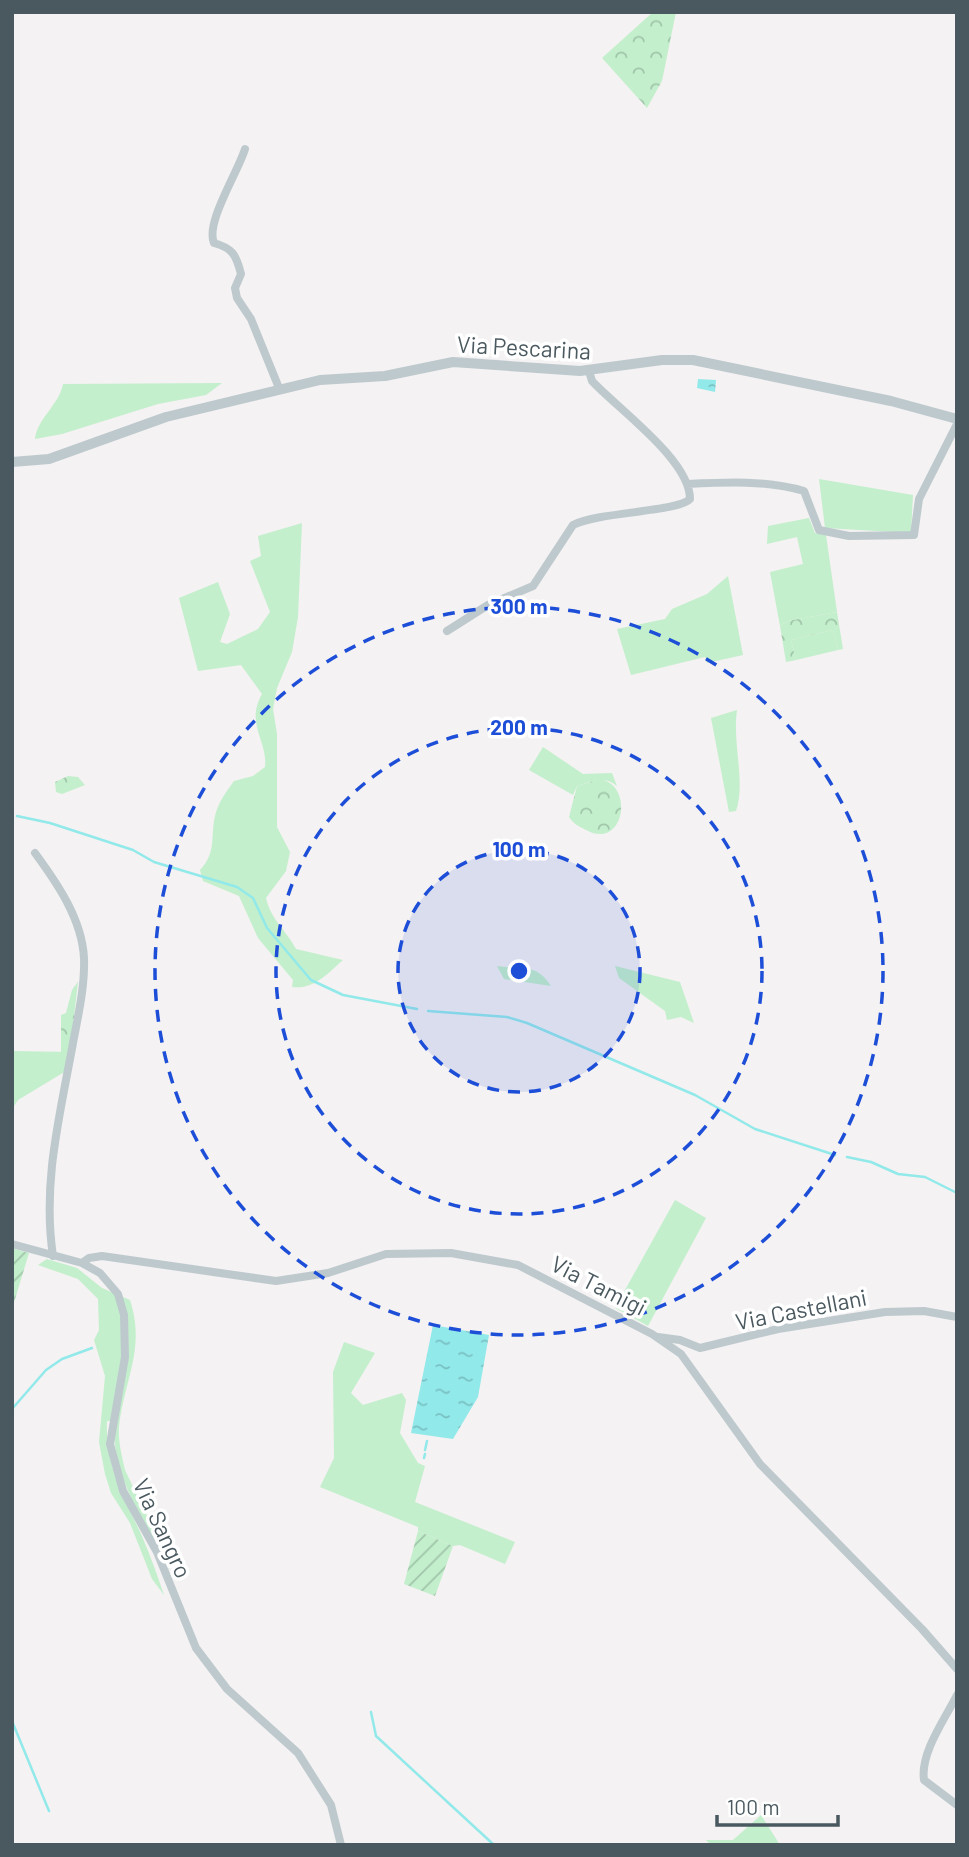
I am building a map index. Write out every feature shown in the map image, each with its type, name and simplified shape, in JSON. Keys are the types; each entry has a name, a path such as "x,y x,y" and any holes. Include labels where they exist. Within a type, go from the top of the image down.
{"street":[{"path":"244,149 235,178 216,214 211,238 214,243 229,246 234,252 241,274 235,288 237,298 251,319 279,388"},
{"name":"Via Pescarina","path":"12,462 49,458 153,421 279,388 320,380 385,376 453,362 589,371 662,360 706,362 891,401 957,419"},
{"path":"447,631 488,605 533,586 573,525 637,510 685,504 690,499 687,484 678,465 592,381 589,371"},
{"path":"687,484 735,482 791,487 804,491 818,530 849,536 914,535 919,499 957,424"},
{"path":"35,853 61,887 84,957 81,996 49,1177 48,1224 53,1255"},
{"name":"Via Sangro","path":"12,1244 82,1264 110,1282 118,1293 124,1315 125,1357 110,1444 124,1491 157,1552 196,1648 227,1689 298,1753 331,1805 341,1845"},
{"name":"Via Tamigi","path":"82,1264 89,1258 102,1256 276,1281 328,1273 386,1254 451,1253 518,1265 655,1337 681,1354 760,1464 922,1629 957,1669"},
{"name":"Via Castellani","path":"655,1337 680,1340 700,1348 778,1329 886,1312 924,1311 957,1317"},
{"path":"957,1695 926,1757 923,1771 924,1780 957,1805"}],"green space":[{"path":"653,12 676,12 662,81 647,108 602,58"},
{"path":"222,383 206,395 158,404 62,434 35,439 63,384"},
{"path":"819,479 913,495 911,533 825,528"},
{"path":"809,518 815,533 826,535 837,612 788,621 780,626 770,572 803,564 797,537 767,544 768,526"},
{"path":"302,523 298,617 292,652 277,688 273,709 277,734 277,827 290,852 286,871 266,898 271,913 296,949 343,960 314,983 292,987 293,980 258,938 239,896 203,881 200,870 211,851 215,816 220,802 234,781 253,776 265,767 256,723 257,705 262,694 241,665 198,671 179,598 218,582 230,614 220,642 227,644 258,629 270,612 250,561 261,556 258,536"},
{"path":"728,576 743,655 707,663 705,657 631,675 617,629 665,619 672,609 707,594"},
{"path":"837,612 843,649 838,650 833,630 791,640 796,660 786,662 780,626 788,621"},
{"path":"833,630 838,650 796,660 791,640"},
{"path":"737,710 740,788 736,811 729,812 711,718"},
{"path":"543,747 583,774 612,773 617,786 602,780 592,781 577,786 573,795 529,770"},
{"path":"68,776 78,777 85,785 62,794 56,792 55,782"},
{"path":"600,779 611,784 618,792 621,803 616,825 609,832 599,834 586,830 569,817 577,786"},
{"path":"497,966 534,970 551,986 504,979"},
{"path":"615,966 680,982 694,1023 681,1017 667,1020 665,1011 619,978"},
{"path":"78,982 70,1052 61,1052 61,1015 66,1013 72,990"},
{"path":"12,1051 70,1052 66,1071 18,1100 12,1109"},
{"path":"675,1200 706,1218 648,1326 615,1308"},
{"path":"12,1248 29,1253 12,1309"},
{"path":"47,1259 77,1268 102,1288 130,1300 136,1334 135,1349 119,1427 120,1443 125,1470 164,1552 169,1570 140,1517 124,1480 118,1461 114,1421 107,1421 107,1437 116,1479 164,1595 152,1579 130,1523 111,1493 105,1474 99,1442 105,1376 94,1340 99,1330 98,1299 78,1279 38,1265"},
{"path":"344,1342 375,1353 351,1393 363,1405 402,1393 406,1400 400,1433 418,1463 425,1466 415,1502 515,1542 505,1564 460,1545 453,1546 418,1531 418,1527 320,1487 334,1458 333,1372"},
{"path":"418,1531 453,1546 435,1596 404,1584"},
{"path":"761,1815 780,1845 711,1845 706,1840 733,1840"}],"water":[{"path":"698,379 716,380 715,392 697,388"},
{"path":"433,1325 489,1335 478,1397 453,1439 411,1433"}],"waterway":[{"path":"17,816 50,823 133,850 154,862 237,887 253,898 267,928 311,980 343,995 417,1009"},
{"path":"428,1011 507,1017 527,1023 695,1095 755,1129 835,1155"},
{"path":"847,1157 871,1162 898,1174 925,1177 957,1193"},
{"path":"12,1409 46,1370 62,1359 92,1348"},
{"path":"425,1450 427,1441"},
{"path":"424,1458 425,1454"},
{"path":"371,1712 376,1736 494,1845"},
{"path":"12,1721 49,1811"}]}
